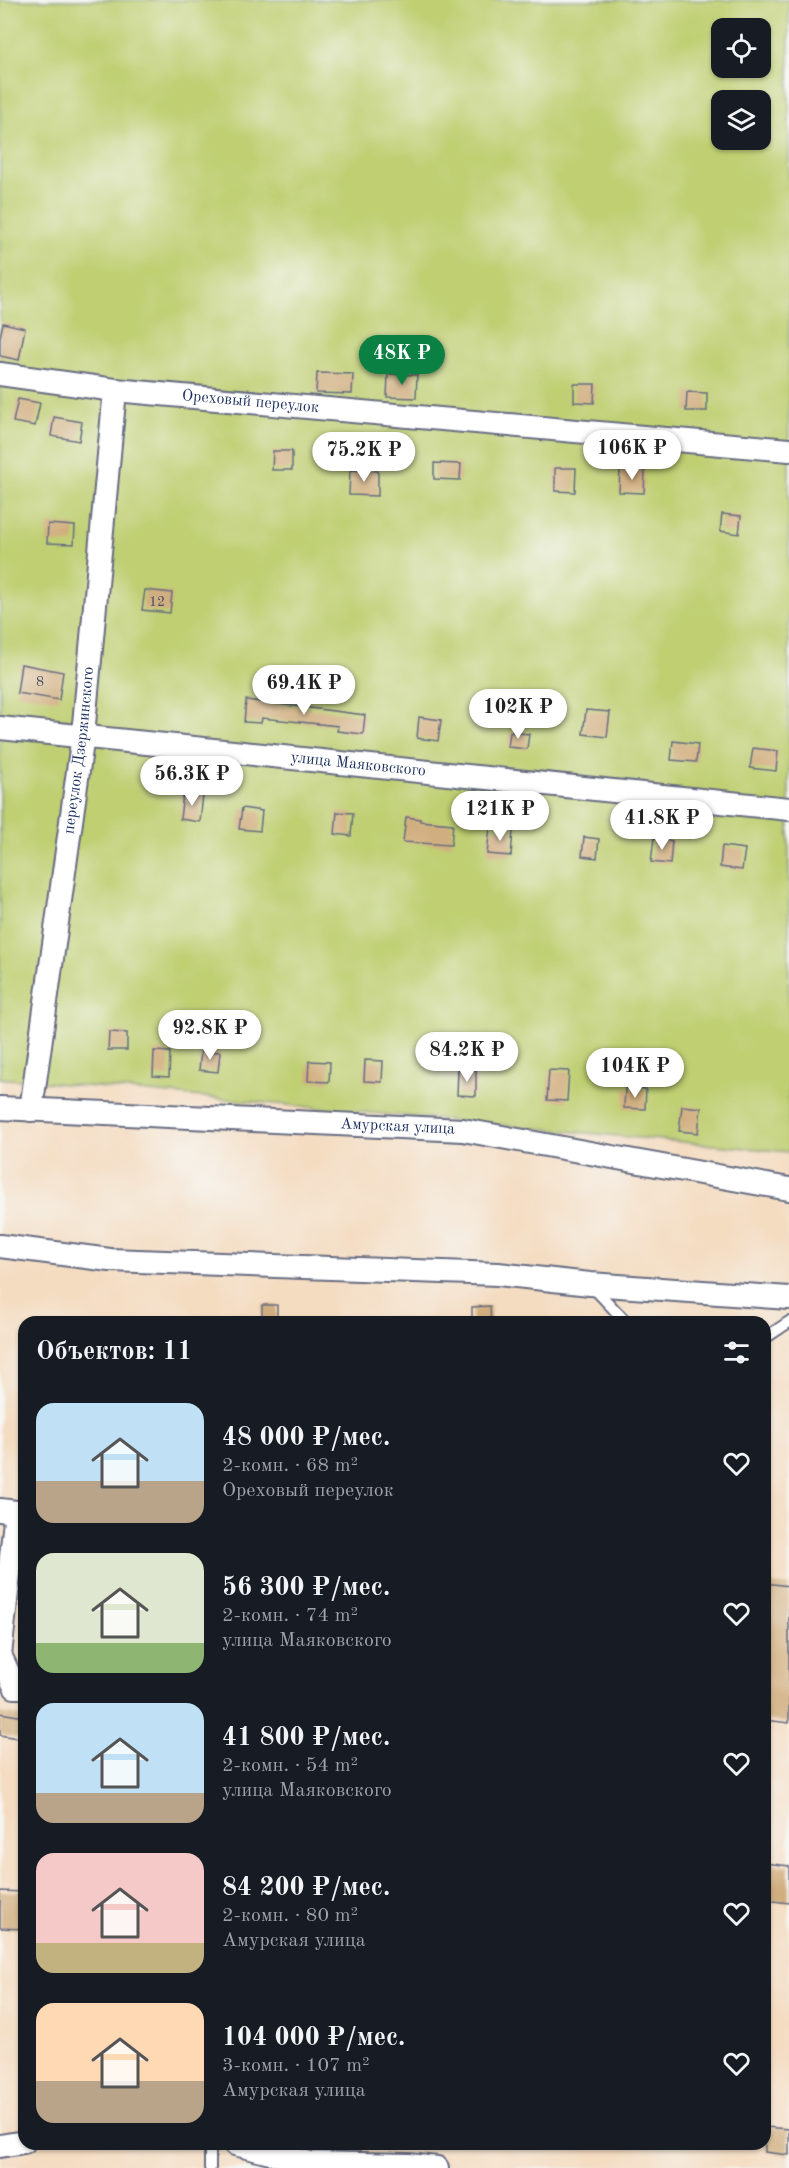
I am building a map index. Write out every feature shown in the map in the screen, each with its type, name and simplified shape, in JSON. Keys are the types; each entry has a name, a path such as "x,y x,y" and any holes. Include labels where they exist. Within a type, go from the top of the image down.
{"street":[{"name":"Ореховый переулок","path":"0,374 115,390 789,450"},
{"name":"переулок Дзержинского","path":"31,1110 83,735 115,390"},
{"name":"улица Маяковского","path":"0,728 789,809"},
{"name":"Амурская улица","path":"0,1108 463,1130 789,1189"},
{"path":"0,1246 110,1260 498,1274 590,1284 789,1298"},
{"path":"0,1510 16,1512 0,1655 15,1687 18,1687"},
{"path":"0,2146 18,2143"},
{"path":"259,2150 310,2163 410,2165 437,2168"}],"lane":[{"path":"590,1284 620,1316"},
{"path":"771,1334 789,1322"},
{"path":"210,2150 210,2168"}],"green space":[{"path":"0,0 789,0 789,1152 0,1078"}],"building":[{"path":"3,323 25,328 19,360 0,356"},
{"path":"317,373 353,374 352,394 316,393"},
{"path":"388,374 417,375 416,398 387,397"},
{"path":"574,384 595,384 594,403 574,402"},
{"path":"687,392 707,393 707,411 686,411"},
{"path":"18,399 40,403 35,426 13,422"},
{"path":"54,417 82,422 79,441 51,436"},
{"path":"273,451 292,451 292,470 272,470"},
{"path":"434,463 461,464 460,480 434,479"},
{"path":"555,468 576,468 575,492 555,491"},
{"path":"620,469 645,470 644,493 619,492"},
{"path":"350,470 378,471 378,496 349,495"},
{"path":"722,514 741,516 739,534 720,531"},
{"path":"48,524 75,526 74,544 47,543"},
{"path":"145,590 172,593 170,613 142,610"},
{"path":"21,664 63,672 59,700 17,693"},
{"path":"246,700 365,715 363,734 337,731 338,726 262,718 261,723 244,722"},
{"path":"586,710 610,712 607,737 583,734"},
{"path":"419,717 441,720 438,741 417,738"},
{"path":"510,732 529,734 527,749 508,747"},
{"path":"673,741 698,744 696,762 671,760"},
{"path":"753,748 778,751 776,771 750,768"},
{"path":"183,793 203,795 200,822 180,819"},
{"path":"242,808 262,811 260,831 239,829"},
{"path":"337,812 353,813 351,836 335,834"},
{"path":"406,817 420,819 420,821 453,824 451,845 403,842"},
{"path":"490,827 513,830 511,856 487,854"},
{"path":"584,837 599,839 597,858 582,856"},
{"path":"654,838 672,841 670,864 651,862"},
{"path":"722,846 745,849 742,870 720,867"},
{"path":"109,1032 127,1033 127,1050 108,1050"},
{"path":"154,1051 170,1052 169,1077 153,1076"},
{"path":"201,1051 220,1052 218,1072 199,1070"},
{"path":"365,1060 383,1061 382,1082 364,1081"},
{"path":"309,1061 330,1062 329,1082 308,1081"},
{"path":"458,1069 476,1070 476,1096 457,1095"},
{"path":"549,1070 569,1071 567,1101 547,1100"},
{"path":"625,1088 646,1089 645,1109 624,1108"},
{"path":"682,1106 701,1108 698,1133 679,1131"},
{"path":"262,1305 277,1305 277,1316 262,1316"},
{"path":"490,1306 491,1316 472,1316 472,1307"},
{"path":"771,1584 789,1586 789,1723 771,1721"},
{"path":"0,1713 18,1716 18,1738 0,1735"},
{"path":"771,1864 789,1866 789,1903 771,1901"},
{"path":"0,1891 18,1892 18,1929 0,1928"},
{"path":"771,2128 789,2129 789,2155 765,2152 765,2150 771,2150"}]}
